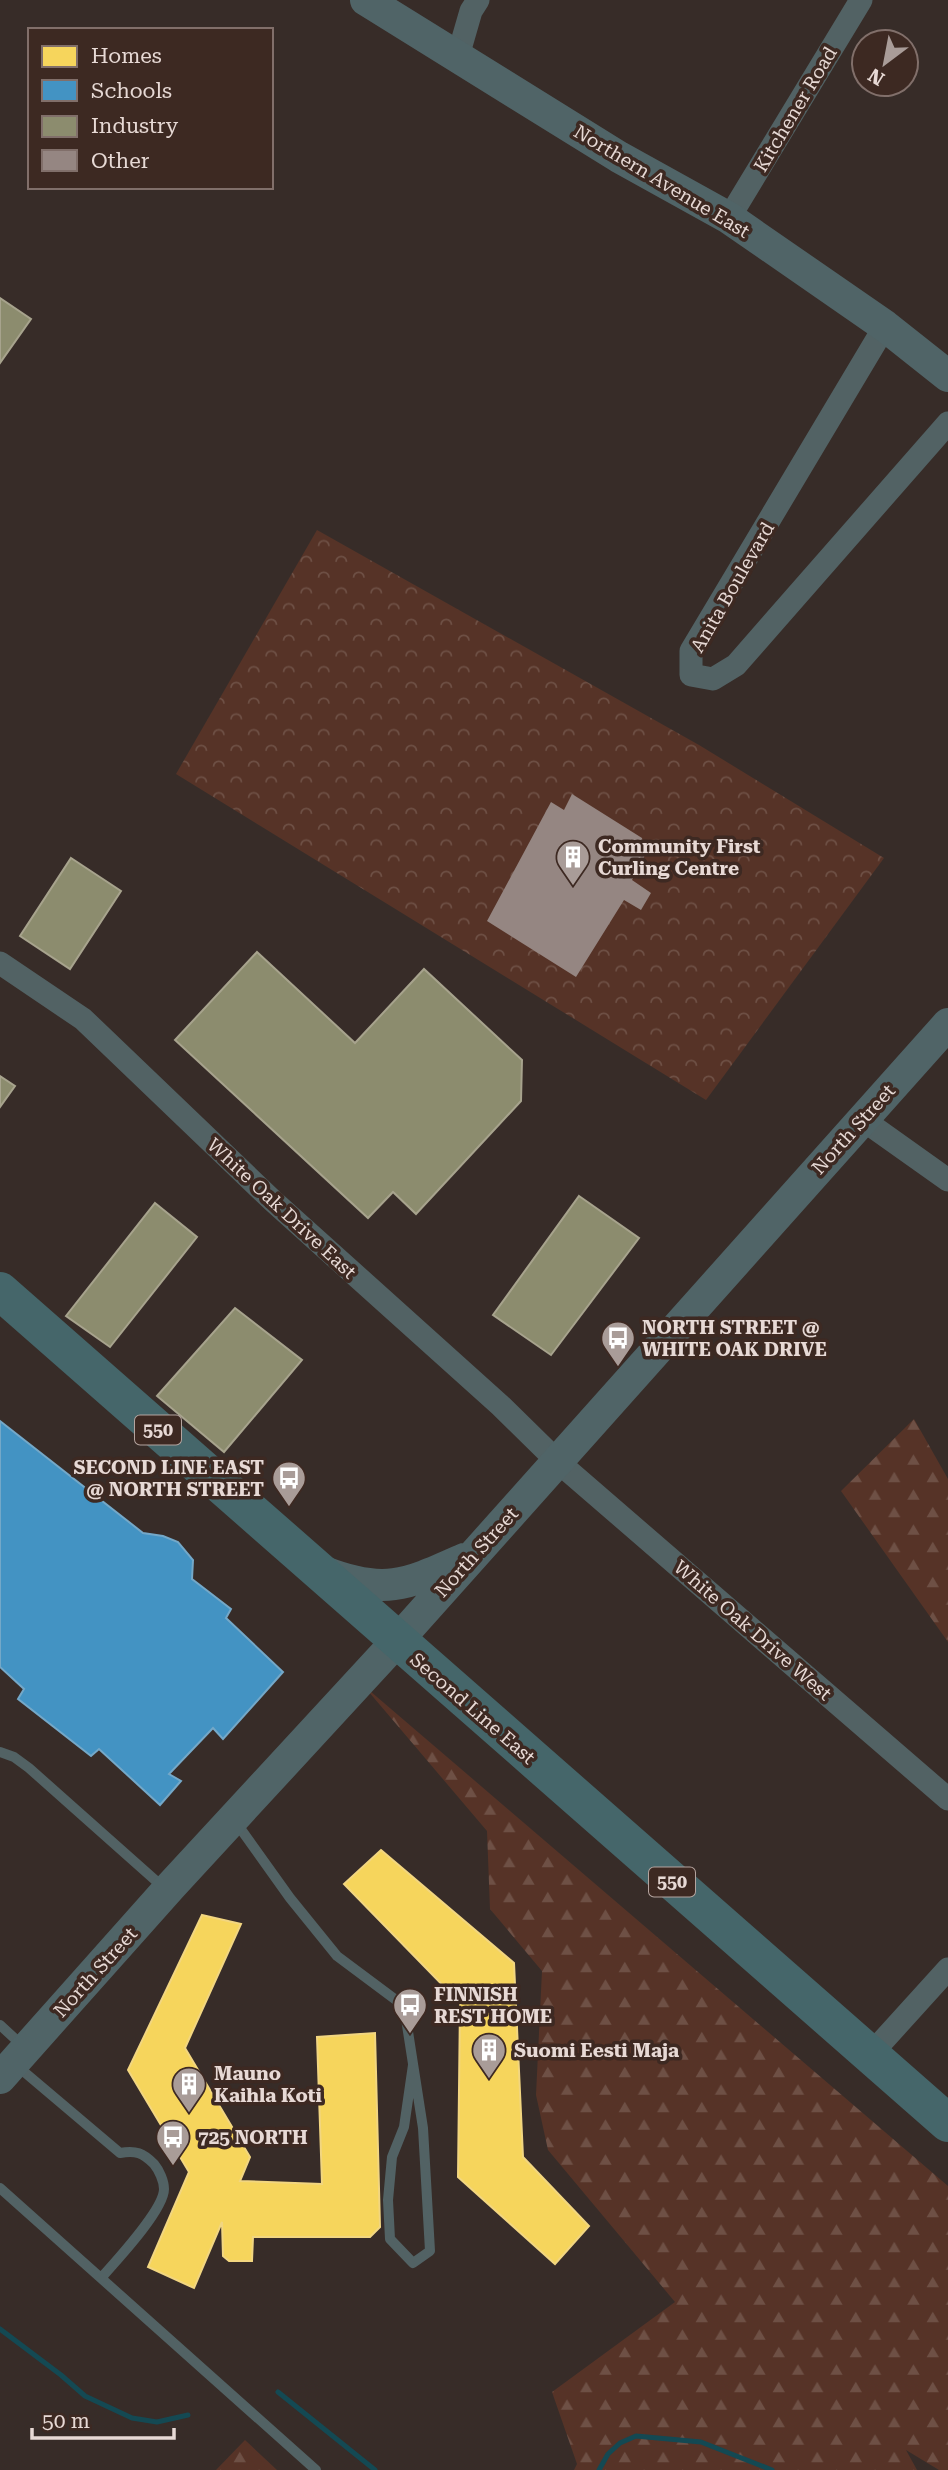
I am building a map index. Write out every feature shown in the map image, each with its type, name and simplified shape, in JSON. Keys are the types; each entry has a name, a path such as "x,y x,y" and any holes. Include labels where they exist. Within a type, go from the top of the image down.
{"highway":[{"name":"Second Line East","path":"0,1291 948,2123"}],"street":[{"name":"Northern Avenue East","path":"366,0 619,157 729,218 885,326 948,376"},
{"path":"458,56 471,10 478,0"},
{"name":"Kitchener Road","path":"729,218 860,0"},
{"name":"Anita Boulevard","path":"885,326 691,651 691,675 713,679 736,665 948,423"},
{"name":"White Oak Drive East","path":"0,963 83,1019 272,1201 491,1397 557,1461"},
{"name":"North Street","path":"13,2063 397,1641 948,1024"},
{"path":"862,1119 948,1180"},
{"name":"White Oak Drive West","path":"557,1461 948,1799"},
{"path":"316,1569 351,1583 391,1586 411,1582 475,1554"},
{"path":"870,2055 948,1969"}],"lane":[{"path":"0,1752 14,1757 29,1768 167,1891"},
{"path":"233,1819 290,1898 337,1956 404,2006 423,2128 430,2251 413,2263 390,2239 388,2200 392,2157 404,2127 413,2065"},
{"path":"0,2025 13,2063 120,2152 141,2152 156,2167 163,2181 164,2192 158,2204 137,2235 101,2278"},
{"path":"0,2188 316,2470"}],"green space":[{"path":"317,530 699,745 884,858 706,1100 176,774"},
{"path":"914,1419 948,1479 948,1642 841,1491"},
{"path":"363,1685 948,2186 948,2470 939,2470 906,2450 917,2470 574,2470 577,2464 552,2392 675,2302 548,2150 536,2095 542,1971 490,1909 487,1831"},
{"path":"245,2440 277,2470 216,2470"}],"building: Homes":[{"name":"Suomi Eesti Maja","path":"381,1850 514,1963 523,2157 589,2226 555,2264 458,2177 460,2003 344,1884"},
{"name":"Mauno Kaihla Koti","path":"202,1915 241,1924 185,2048 250,2157 240,2181 322,2184 317,2037 375,2033 380,2227 370,2237 253,2237 252,2261 229,2261 223,2256 222,2222 194,2288 148,2267 189,2172 128,2070"}],"building: Schools":[{"path":"0,1421 143,1533 178,1542 193,1560 192,1579 231,1609 226,1618 283,1672 223,1739 213,1728 169,1774 181,1781 160,1805 99,1749 91,1756 18,1699 24,1689 0,1667"}],"building: Industry":[{"path":"0,298 31,319 0,363"},
{"path":"71,858 121,891 70,969 20,936"},
{"path":"257,952 355,1043 424,969 522,1060 521,1101 416,1214 393,1192 368,1218 175,1040"},
{"path":"0,1076 15,1086 0,1107"},
{"path":"579,1196 639,1238 551,1355 493,1315"},
{"path":"155,1203 197,1237 110,1347 66,1316"},
{"path":"235,1308 302,1360 224,1452 157,1396"}],"building: Other":[{"name":"Community First Curling Centre","path":"572,794 642,838 645,855 632,880 651,893 641,910 624,900 576,977 487,921 551,802 564,810"}],"waterway":[{"path":"0,2329 85,2396 132,2418 157,2422 188,2415"},
{"path":"278,2392 375,2470"},
{"path":"599,2470 608,2454 620,2443 636,2436 701,2442 772,2470"}],"place":[{"name":"Community First Curling Centre","path":"573,887"},
{"name":"NORTH STREET @ WHITE OAK DRIVE","path":"618,1368"},
{"name":"SECOND LINE EAST @ NORTH STREET","path":"289,1508"},
{"name":"FINNISH REST HOME","path":"410,2035"},
{"name":"Suomi Eesti Maja","path":"489,2080"},
{"name":"Mauno Kaihla Koti","path":"189,2114"},
{"name":"725 NORTH","path":"173,2167"}]}
